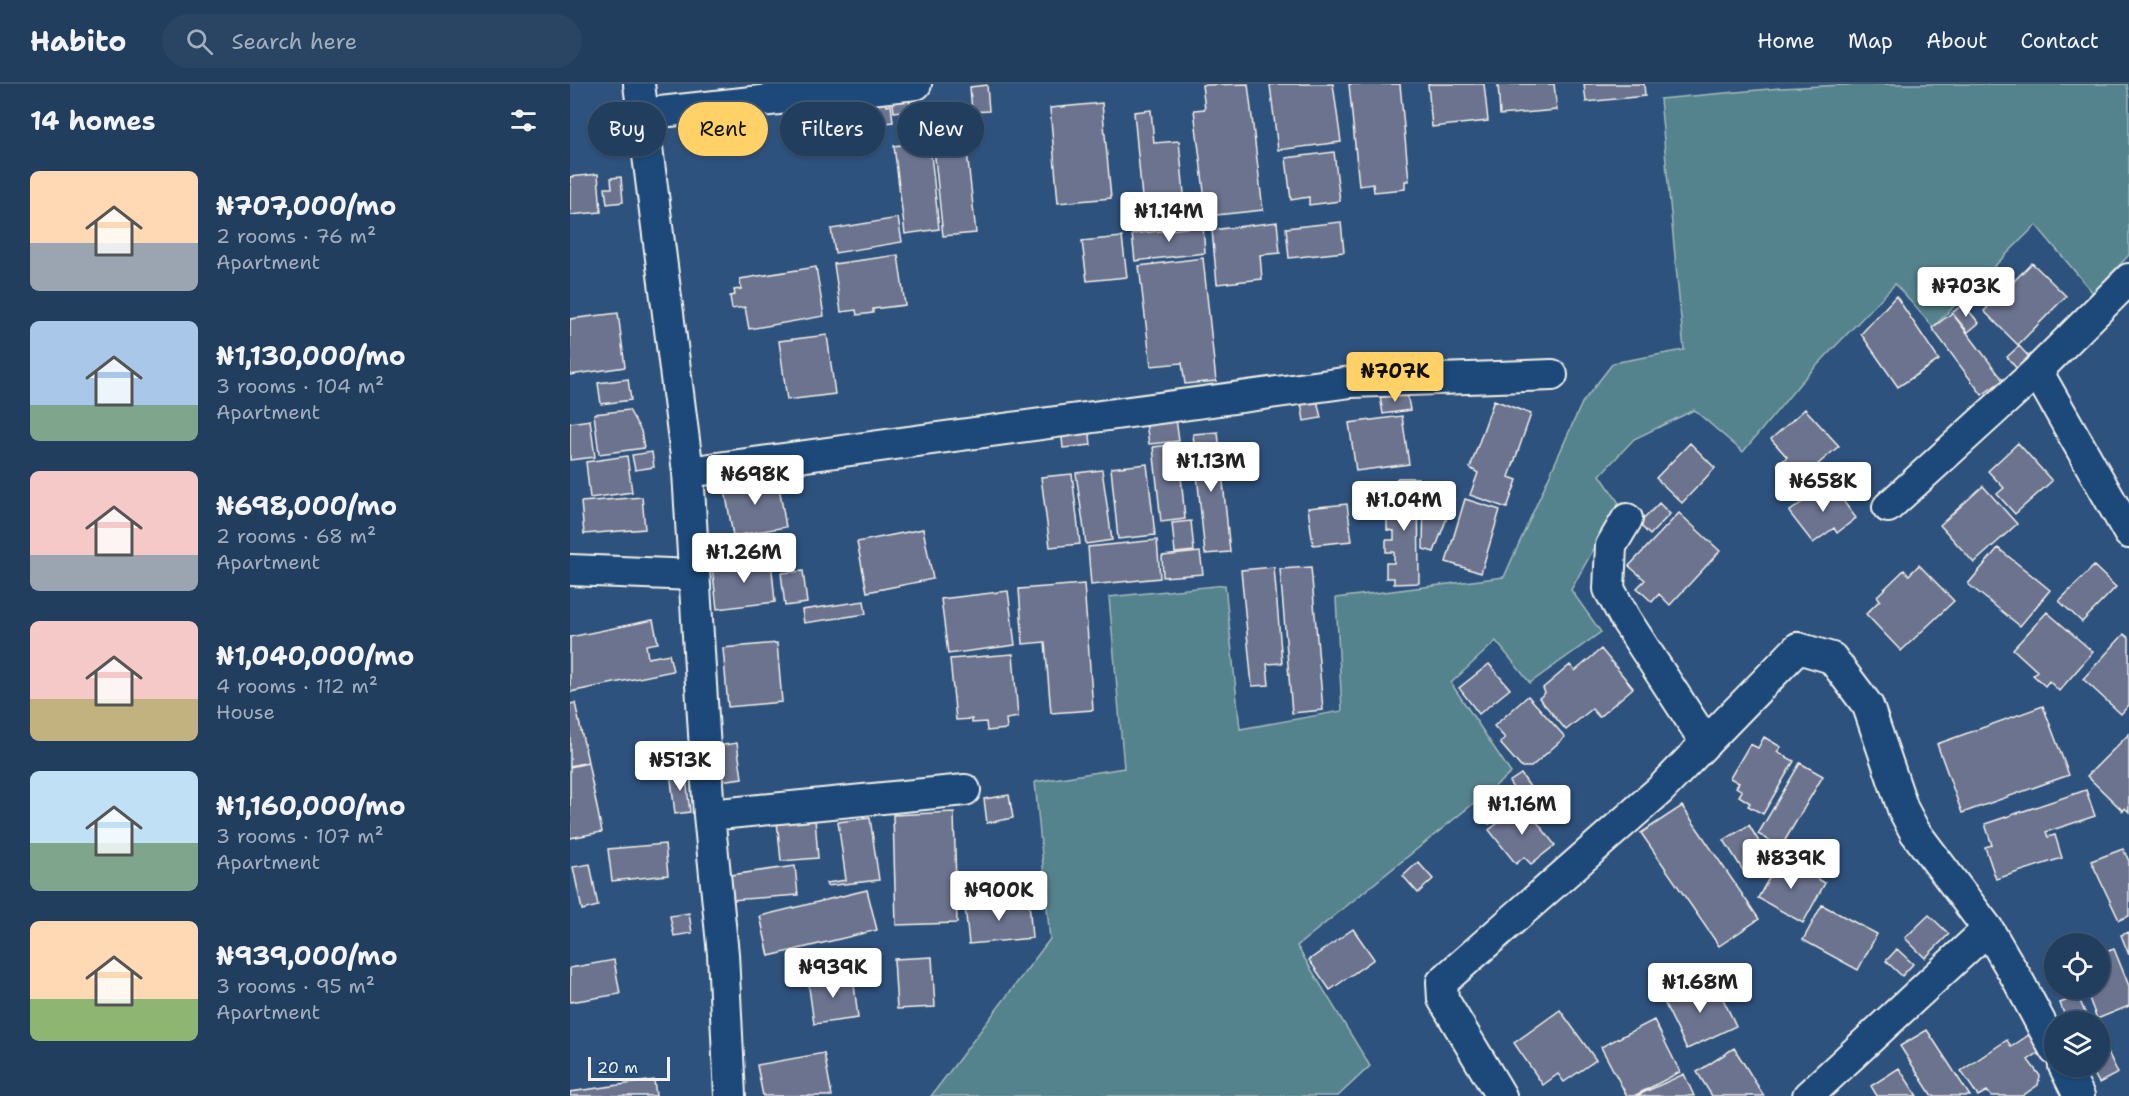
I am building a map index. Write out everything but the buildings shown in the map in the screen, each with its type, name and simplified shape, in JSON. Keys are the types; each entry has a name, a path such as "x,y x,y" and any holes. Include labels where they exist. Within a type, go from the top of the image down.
{"street":[{"path":"639,84 641,102"},
{"path":"666,111 916,84"},
{"path":"647,156 688,472 709,815 723,954 730,1096"},
{"path":"1888,507 2037,371 2129,279"},
{"path":"2037,371 2129,533"},
{"path":"688,472 1351,382 1552,375"},
{"path":"1627,519 1611,546 1609,589 1626,620 1706,743"},
{"path":"570,570 694,575"},
{"path":"1501,1096 1443,999 1442,982 1660,790 1798,648 1832,658 1868,706 1903,809 1915,832 1988,929 2044,1029"},
{"path":"709,815 965,790"},
{"path":"1808,1096 1988,929"},
{"path":"2070,1077 2079,1096"}],"green space":[{"path":"1863,84 2127,84 2129,98 2129,255 2093,293 2036,225 1933,327 1895,284 1802,381 1743,452 1694,410 1634,439 1600,475 1619,503 1571,590 1601,632 1530,683 1496,641 1451,683 1511,773 1297,946 1370,1066 1338,1096 931,1096 1050,939 1035,782 1124,768 1109,597 1225,585 1240,729 1342,711 1336,598 1504,577 1582,403 1613,363 1684,350 1660,99 1780,88"}]}
